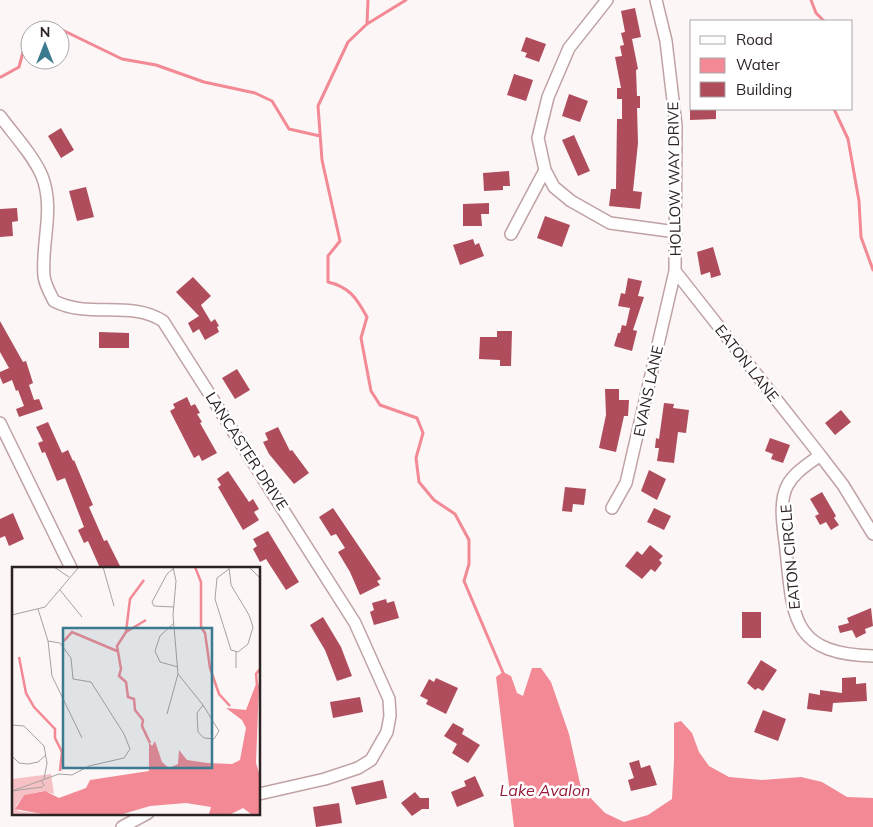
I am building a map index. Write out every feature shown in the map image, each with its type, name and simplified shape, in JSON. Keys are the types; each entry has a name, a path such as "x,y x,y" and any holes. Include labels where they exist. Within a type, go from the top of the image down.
{"street":[{"path":"607,0 569,48 548,97 538,138 545,170 554,187 571,201 610,223 676,232"},
{"name":"HOLLOW WAY DRIVE","path":"656,0 666,41 676,126 675,270"},
{"name":"LANCASTER DRIVE","path":"0,116 33,161 42,177 48,220 44,278 54,301 79,310 141,312 153,315 163,321 355,623 389,699 390,716 388,732 371,760 358,768 260,794"},
{"path":"511,234 545,170"},
{"name":"EATON LANE","path":"675,270 820,455"},
{"name":"EVANS LANE","path":"612,508 626,483 675,270"},
{"path":"0,423 71,567"},
{"path":"820,455 843,485 873,534"},
{"name":"EATON CIRCLE","path":"820,455 795,475 787,486 783,500 789,584 794,614 800,627 812,639 827,648 846,655 873,656"},
{"path":"122,827 146,814"}],"water":[{"name":"Lake Avalon","path":"532,668 541,668 551,682 569,734 581,788 605,813 624,822 648,815 672,799 674,723 681,721 692,733 699,752 709,766 729,777 762,780 801,777 822,782 847,797 873,798 873,827 514,827 496,677 503,672 511,676 517,693 523,696"}],"building":[{"path":"635,8 641,37 632,39 638,69 636,70 637,96 640,96 640,108 637,108 638,143 633,191 642,192 640,209 609,206 611,189 616,189 617,119 622,119 622,99 617,99 617,88 621,88 615,57 622,56 620,46 624,45 621,33 625,32 621,11"},
{"path":"526,37 546,44 539,62 525,57 527,53 521,51"},
{"path":"514,74 533,80 526,101 507,95"},
{"path":"569,94 588,101 580,122 562,116"},
{"path":"690,110 716,110 716,119 690,120"},
{"path":"61,128 74,150 61,158 48,136"},
{"path":"574,135 590,171 578,176 562,140"},
{"path":"509,171 510,186 503,186 503,190 484,191 483,173"},
{"path":"86,187 94,217 77,221 69,191"},
{"path":"489,203 489,214 481,214 482,226 463,226 463,204"},
{"path":"17,208 18,221 12,222 13,236 0,237 0,209"},
{"path":"545,216 570,225 562,247 537,238"},
{"path":"473,239 475,245 479,243 484,256 460,265 453,245"},
{"path":"713,247 721,275 711,278 710,272 701,275 697,252"},
{"path":"193,277 211,296 201,305 211,322 215,319 219,326 217,327 219,332 205,340 199,329 193,333 188,323 199,316 176,292"},
{"path":"628,278 642,281 638,296 644,297 633,330 637,331 632,351 614,346 622,325 626,326 630,308 618,306 621,293 625,294"},
{"path":"0,321 23,362 26,361 33,383 29,385 34,400 39,399 43,409 19,417 16,409 24,406 18,390 16,391 12,380 3,384 0,377 0,372 9,368 0,352"},
{"path":"497,331 512,331 511,366 500,366 500,360 479,359 480,337 497,337"},
{"path":"99,332 129,333 129,348 99,348"},
{"path":"237,369 250,390 235,399 222,378"},
{"path":"605,389 619,389 619,400 629,400 628,416 624,416 616,452 599,448 606,415"},
{"path":"187,397 191,406 195,404 200,413 197,414 202,422 200,423 217,453 202,461 199,455 194,458 170,411 175,408 173,404"},
{"path":"664,403 674,404 673,408 689,410 686,433 678,432 674,463 657,461 659,448 655,448 656,438 659,439"},
{"path":"841,410 851,422 835,435 825,423"},
{"path":"48,422 62,453 68,450 93,505 89,507 104,541 107,540 120,566 100,567 88,541 84,543 78,530 84,527 65,478 57,481 45,452 42,453 38,443 43,441 36,427"},
{"path":"278,427 290,451 292,450 309,473 294,484 269,454 263,442 268,440 265,433"},
{"path":"770,438 790,445 783,463 771,459 773,454 765,451"},
{"path":"649,470 666,479 657,500 641,491"},
{"path":"228,471 249,502 253,499 259,509 254,512 259,520 243,530 218,487 221,485 217,479"},
{"path":"565,487 586,489 584,505 573,504 572,512 562,511"},
{"path":"822,492 839,525 831,530 826,522 820,525 815,516 819,514 810,499"},
{"path":"333,508 381,579 377,581 380,585 360,595 350,572 338,552 345,548 336,534 331,536 319,517"},
{"path":"654,508 671,516 664,530 647,522"},
{"path":"13,513 24,539 9,546 5,536 0,538 0,519"},
{"path":"268,531 299,582 286,590 266,559 260,562 253,549 257,546 253,539"},
{"path":"650,545 663,556 659,560 662,563 655,572 651,569 642,579 625,566 637,551 642,555"},
{"path":"386,599 387,603 394,601 399,618 374,625 370,612 374,610 372,603"},
{"path":"871,608 873,626 865,629 866,633 856,638 852,630 840,633 838,626 849,623 847,618"},
{"path":"742,612 761,612 761,638 742,638"},
{"path":"323,617 341,647 352,676 337,681 325,650 310,625"},
{"path":"761,660 777,670 763,691 758,688 755,690 747,683"},
{"path":"856,677 856,684 866,683 867,701 833,703 832,712 807,709 809,693 820,695 820,690 842,693 842,678"},
{"path":"436,678 458,688 446,714 426,704 428,700 420,696 429,679 434,682"},
{"path":"360,697 363,712 333,718 330,702"},
{"path":"763,710 786,719 778,741 754,732"},
{"path":"453,723 464,729 462,734 480,745 468,763 452,753 457,744 444,736"},
{"path":"639,760 641,768 650,765 657,785 631,791 628,780 634,778 629,763"},
{"path":"475,776 484,796 457,807 451,792 466,786 464,781"},
{"path":"383,780 387,798 356,805 351,787"},
{"path":"415,792 420,798 429,798 429,809 422,809 412,816 401,803"},
{"path":"339,803 342,823 316,827 313,807"}],"waterway":[{"path":"368,0 367,24 348,42 318,106 322,160 340,241 328,256 328,282 347,290 367,317 361,338 371,391 380,405 417,418 423,433 416,458 419,482 434,500 455,514 469,540 469,564 464,581 504,675"},
{"path":"367,24 406,0"},
{"path":"811,0 816,13 823,20"},
{"path":"70,34 122,59 156,65 204,82 255,93 272,101 289,129 320,136"},
{"path":"1,77 19,67 20,63"},
{"path":"834,110 848,139 859,201 861,237 873,270"}]}
